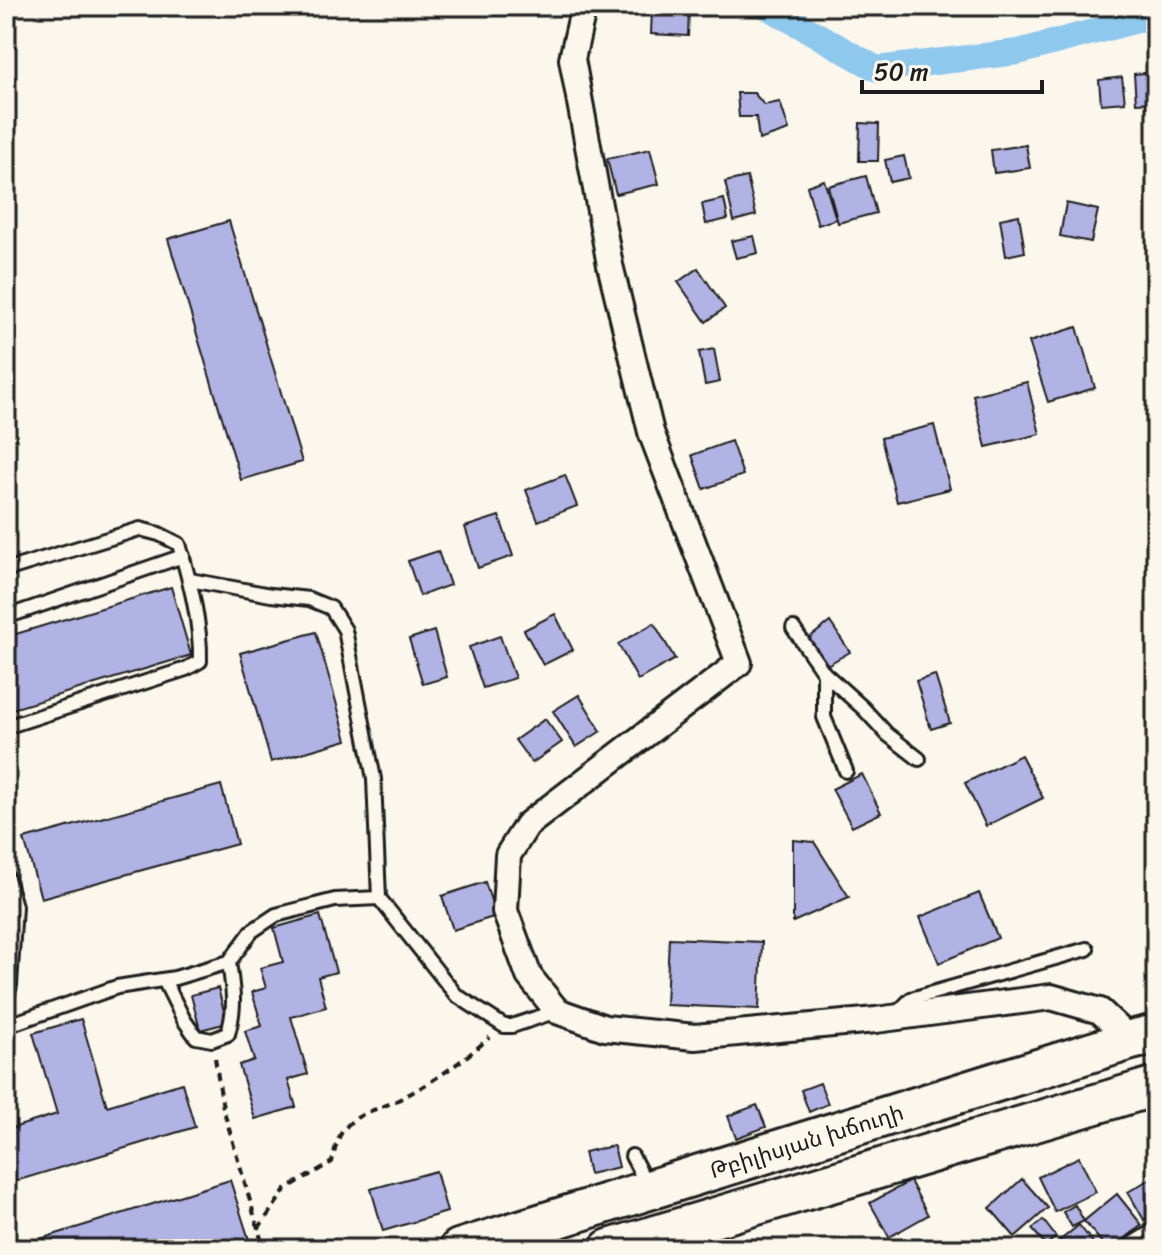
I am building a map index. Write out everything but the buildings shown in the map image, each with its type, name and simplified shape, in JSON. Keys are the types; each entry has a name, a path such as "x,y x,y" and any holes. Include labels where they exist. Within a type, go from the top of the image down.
{"main road":[{"name":"Թբիլիսյան խճուղի","path":"459,1249 1143,1037"},
{"path":"609,1249 1156,1086"}],"street":[{"path":"584,6 572,59 610,265 651,432 739,663 527,825 508,855 505,911 529,976 557,1011 605,1028 695,1037 891,1018 1051,997 1100,1011 1143,1037"},
{"path":"1135,1249 1156,1236"}],"lane":[{"path":"6,570 140,529 159,534 179,544 190,580 201,641 200,661 186,669 6,727"},
{"path":"6,617 183,556"},
{"path":"190,580 309,599 331,608 345,630 374,779 379,898 456,995 504,1026 557,1011"},
{"path":"793,628 824,673 887,734 919,759"},
{"path":"824,673 824,717 846,771"},
{"path":"6,875 15,906 10,985 6,1001"},
{"path":"6,1026 117,987 175,978 229,962 252,931 276,915 335,900 379,898"},
{"path":"891,1018 911,999 1087,949"},
{"path":"164,980 196,1037 212,1040 228,1034 233,1015 234,996 229,962"},
{"path":"632,1156 650,1190"}],"path":[{"path":"1149,380 1156,386"},
{"path":"258,1229 286,1189 332,1162 345,1127 367,1112 394,1102 468,1057 504,1026"},
{"path":"212,1040 223,1108 264,1249"}],"waterway":[{"path":"766,6 877,69 1018,52 1156,15"}]}
